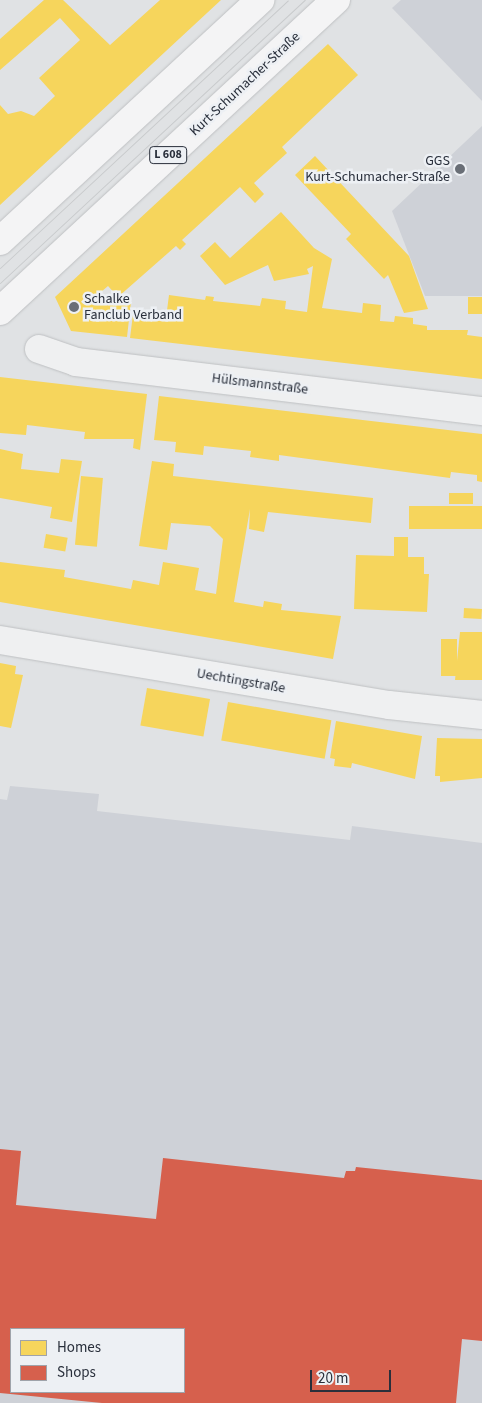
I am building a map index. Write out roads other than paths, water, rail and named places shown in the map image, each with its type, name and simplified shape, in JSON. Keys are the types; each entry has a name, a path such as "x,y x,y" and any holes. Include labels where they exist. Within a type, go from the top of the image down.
{"main road":[{"path":"0,240 260,0"},
{"name":"Kurt-Schumacher-Straße","path":"0,311 336,0"}],"street":[{"name":"Hülsmannstraße","path":"39,349 76,362 482,411"},
{"name":"Uechtingstraße","path":"0,640 389,706 482,715"}],"tram line":[{"path":"0,268 288,0"},
{"path":"0,283 305,0"}],"place":[{"name":"GGS Kurt-Schumacher-Straße","path":"460,169"},
{"name":"Schalke Fanclub Verband","path":"74,307"}]}
